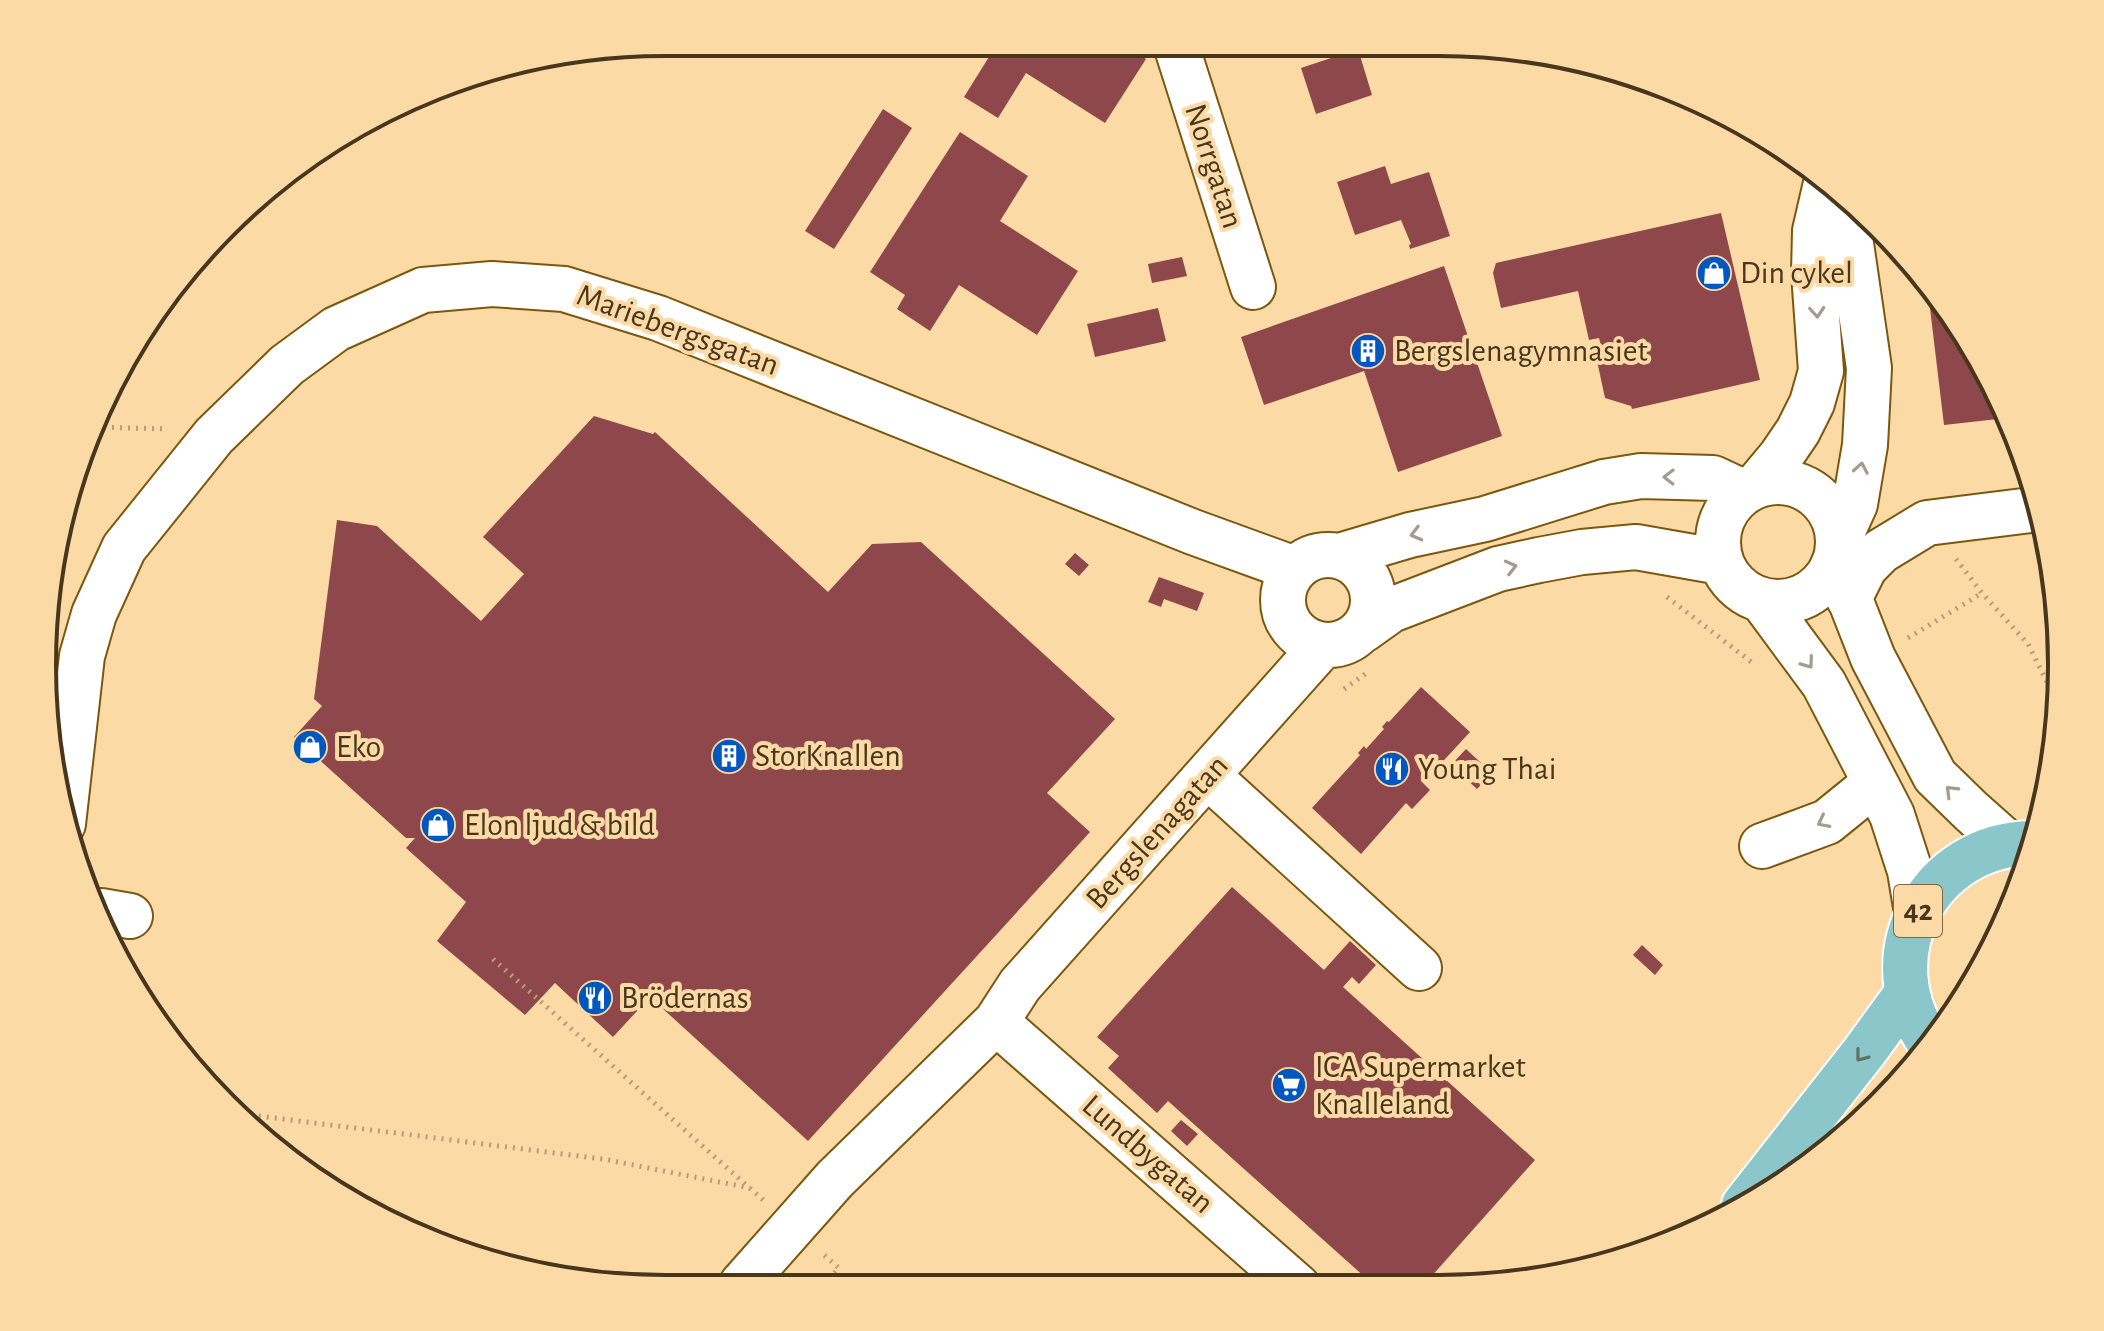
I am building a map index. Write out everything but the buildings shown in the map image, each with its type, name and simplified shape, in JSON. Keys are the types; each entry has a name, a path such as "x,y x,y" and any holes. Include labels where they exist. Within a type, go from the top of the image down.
{"main road":[{"name":"42","path":"1924,1034 1907,993 1905,961 1917,913 1934,887 1955,867 1980,853 2021,843"},
{"path":"1763,1181 1907,993"}],"street":[{"name":"Norrgatan","path":"1180,56 1253,287"},
{"path":"1824,193 1815,231 1814,273 1821,371 1812,403 1798,431 1781,456 1726,511 1720,523 1718,549 1732,582 1762,600 1790,601 1804,596 1840,568 1865,567 1881,551 1927,523 2027,510"},
{"path":"1840,568 1865,445 1869,368 1848,223 1841,208"},
{"name":"Mariebergsgatan","path":"63,756 63,654 94,614 124,548 214,436 287,365 336,329 423,290 492,284 564,289 658,318 1193,532 1295,569"},
{"path":"1339,556 1410,535 1485,519 1604,482 1641,476 1713,478 1750,489 1781,482 1806,489 1817,496 1833,516 1840,568 1873,658 1935,776 1971,811 2021,843"},
{"path":"1367,650 1391,610 1498,569 1582,552 1636,547 1721,562"},
{"path":"1323,555 1339,556 1353,562 1364,572 1374,602 1367,650 1351,639 1338,645 1323,645 1307,640 1293,630 1285,616 1282,599 1286,583 1295,569 1307,559 1323,555"},
{"path":"1762,600 1824,684 1892,815 1917,913"},
{"name":"Bergslenagatan","path":"750,1275 835,1179 996,1022 1020,985 1323,645"},
{"path":"1208,776 1419,968"},
{"path":"1762,846 1827,822 1875,783"},
{"name":"Lundbygatan","path":"996,1022 1284,1275"}],"path":[{"path":"104,427 195,431 214,436"},
{"path":"1336,695 1367,650"},
{"path":"493,959 839,1268 833,1275"},
{"path":"255,1116 603,1159 750,1188"}],"place":[{"name":"Din cykel","path":"1714,273"},
{"name":"Bergslenagymnasiet","path":"1368,351"},
{"name":"Eko","path":"310,747"},
{"name":"StorKnallen","path":"729,756"},
{"name":"Young Thai","path":"1392,769"},
{"name":"Elon ljud & bild","path":"438,825"},
{"name":"Brödernas","path":"595,998"},
{"name":"ICA Supermarket Knalleland","path":"1289,1085"}]}
